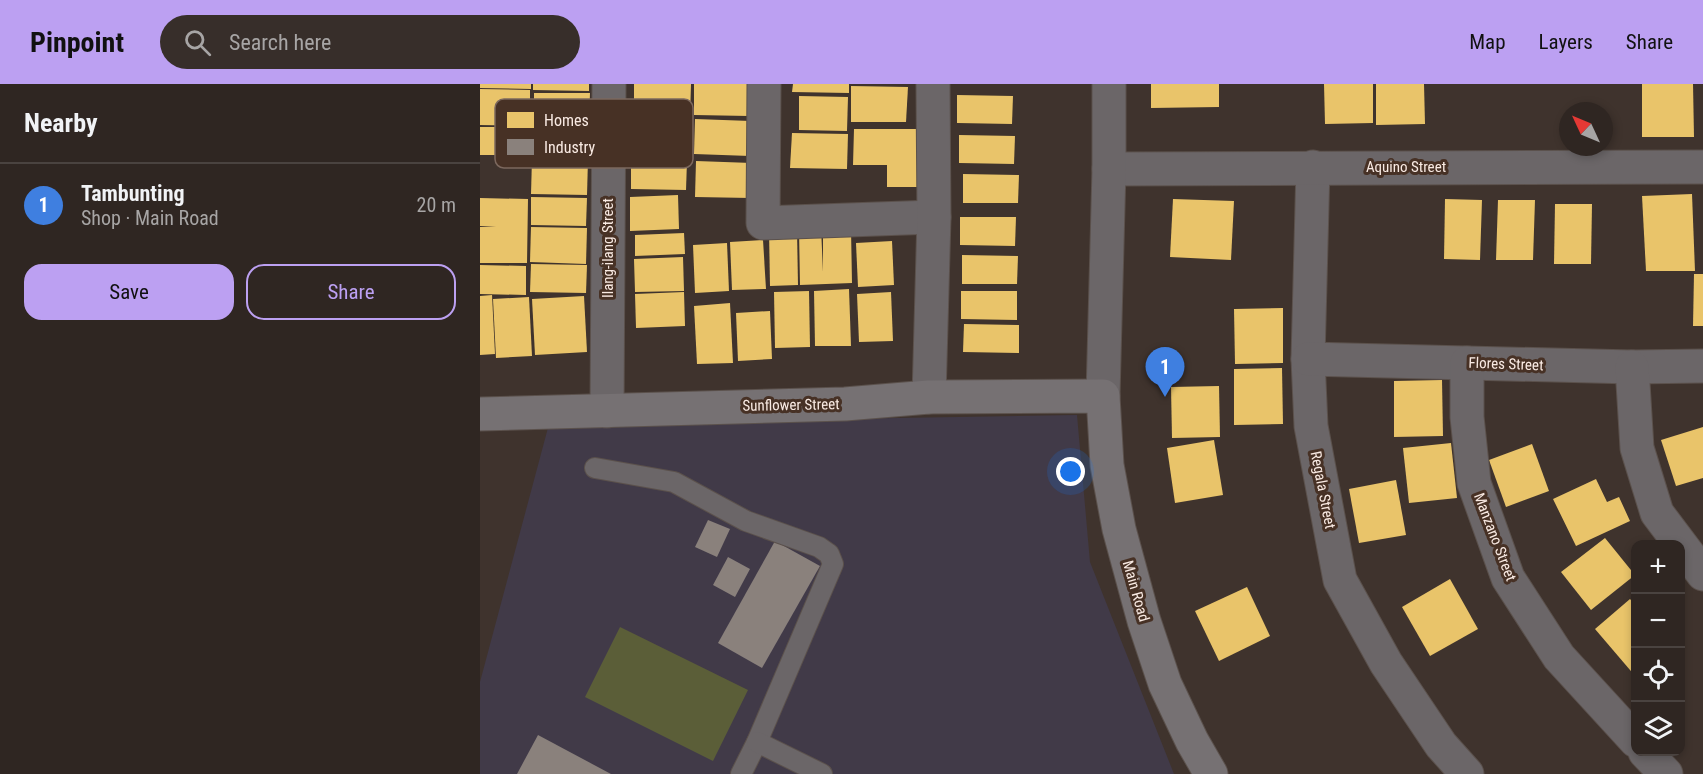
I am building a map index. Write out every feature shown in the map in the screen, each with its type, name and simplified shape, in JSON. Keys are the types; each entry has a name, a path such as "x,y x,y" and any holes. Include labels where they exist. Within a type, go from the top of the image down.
{"main road":[{"name":"Sunflower Street","path":"480,414 845,404 929,397 1103,396"},
{"name":"Main Road","path":"1103,396 1109,476 1119,529 1144,621 1166,684 1192,741 1211,774"}],"street":[{"name":"Ilang-ilang Street","path":"609,84 609,99"},
{"path":"764,84 763,223 934,217"},
{"path":"929,397 934,217 933,84"},
{"path":"1103,396 1109,84"},
{"name":"Regala Street","path":"1313,167 1308,358 1311,426 1340,580 1386,663 1441,745 1467,774"},
{"name":"Aquino Street","path":"1109,169 1703,167"},
{"name":"Ilang-ilang Street","path":"607,411 608,168"},
{"name":"Flores Street","path":"1308,358 1632,368 1703,366"},
{"name":"Manzano Street","path":"1467,363 1467,417 1474,483 1508,578 1559,657 1631,737"},
{"path":"1632,368 1637,448 1657,513 1703,574"},
{"path":"1649,756 1666,774"}],"lane":[{"path":"595,468 674,482 746,521 819,547 829,554 833,564 757,742 741,774"},
{"path":"757,742 822,774"}],"shaded area":[{"path":"1077,415 1090,562 1174,774 480,774 480,682 549,424"}],"green space":[{"path":"620,627 748,690 713,761 585,697"}],"building: Homes":[{"path":"480,84 531,84 531,89 480,88"},
{"path":"533,84 589,84 589,91 533,90"},
{"path":"634,84 691,84 691,99 634,99"},
{"path":"694,84 751,84 749,116 694,115"},
{"path":"793,84 849,84 849,93 792,92"},
{"path":"1151,84 1219,84 1219,107 1151,108"},
{"path":"1324,84 1373,84 1373,123 1325,124"},
{"path":"1376,84 1424,84 1425,124 1376,125"},
{"path":"1642,84 1693,84 1694,137 1642,137"},
{"path":"851,86 908,87 906,122 851,122"},
{"path":"480,89 530,90 530,99 495,99 495,125 480,125"},
{"path":"534,93 590,93 590,99 534,99"},
{"path":"957,95 1013,96 1012,124 957,123"},
{"path":"799,96 848,97 847,131 799,130"},
{"path":"695,119 751,121 750,156 694,154"},
{"path":"480,127 495,127 495,155 480,155"},
{"path":"854,129 917,129 917,187 887,187 887,165 853,165"},
{"path":"792,133 848,134 847,169 790,168"},
{"path":"959,135 1015,136 1014,164 959,163"},
{"path":"696,161 752,163 751,198 695,197"},
{"path":"532,168 588,168 587,195 531,194"},
{"path":"631,168 687,168 686,190 631,189"},
{"path":"963,174 1019,175 1018,203 963,203"},
{"path":"1692,194 1695,271 1646,271 1642,196"},
{"path":"678,195 679,229 630,231 630,197"},
{"path":"531,197 587,198 586,226 531,225"},
{"path":"480,198 528,199 527,263 480,263 480,227 496,227 480,226"},
{"path":"1173,199 1234,201 1231,260 1170,257"},
{"path":"1445,199 1482,200 1480,260 1444,259"},
{"path":"1498,200 1535,200 1533,260 1496,260"},
{"path":"1555,204 1592,204 1591,264 1554,264"},
{"path":"960,217 1016,217 1015,246 960,245"},
{"path":"531,227 587,228 586,264 530,262"},
{"path":"821,227 823,272 823,228 851,228 852,283 800,285 799,229"},
{"path":"769,230 797,230 798,285 770,286"},
{"path":"684,233 685,254 635,256 635,235"},
{"path":"763,240 766,289 732,290 730,242"},
{"path":"892,241 894,285 858,287 856,243"},
{"path":"727,243 729,291 695,293 693,245"},
{"path":"962,255 1018,256 1017,284 962,284"},
{"path":"683,257 684,291 635,292 634,259"},
{"path":"531,264 587,265 586,293 530,292"},
{"path":"480,265 526,266 526,295 480,294"},
{"path":"1694,274 1703,274 1703,326 1693,326"},
{"path":"849,289 851,346 815,346 814,291"},
{"path":"809,291 810,347 775,348 774,292"},
{"path":"961,291 1017,291 1017,320 961,319"},
{"path":"684,292 685,326 636,328 635,294"},
{"path":"891,292 893,341 859,342 857,294"},
{"path":"492,295 495,354 480,355 480,296"},
{"path":"584,296 587,352 535,355 532,299"},
{"path":"529,297 532,356 496,358 493,299"},
{"path":"730,303 733,363 697,364 694,306"},
{"path":"1283,308 1283,363 1235,364 1234,309"},
{"path":"770,311 772,359 738,361 736,313"},
{"path":"964,324 1019,325 1019,353 963,352"},
{"path":"1282,368 1283,424 1234,425 1234,369"},
{"path":"1442,380 1443,436 1394,437 1394,381"},
{"path":"1219,386 1220,437 1172,438 1171,387"},
{"path":"1703,427 1703,478 1676,486 1661,440"},
{"path":"1214,440 1223,495 1175,503 1167,448"},
{"path":"1451,443 1457,498 1409,503 1403,448"},
{"path":"1532,444 1549,491 1506,507 1489,460"},
{"path":"1596,479 1607,502 1619,497 1630,521 1576,546 1553,499"},
{"path":"1396,480 1406,535 1359,543 1349,489"},
{"path":"1605,538 1631,570 1631,578 1591,610 1561,572"},
{"path":"1450,579 1478,629 1430,656 1402,607"},
{"path":"1247,587 1270,636 1219,661 1195,611"},
{"path":"1631,600 1631,671 1595,629"}],"building: Industry":[{"path":"708,520 730,529 717,557 695,547"},
{"path":"775,541 820,566 762,668 718,643"},
{"path":"728,557 750,569 735,597 713,585"},
{"path":"538,735 611,774 517,774"}],"place":[{"name":"Tambunting","path":"1165,397"}]}
